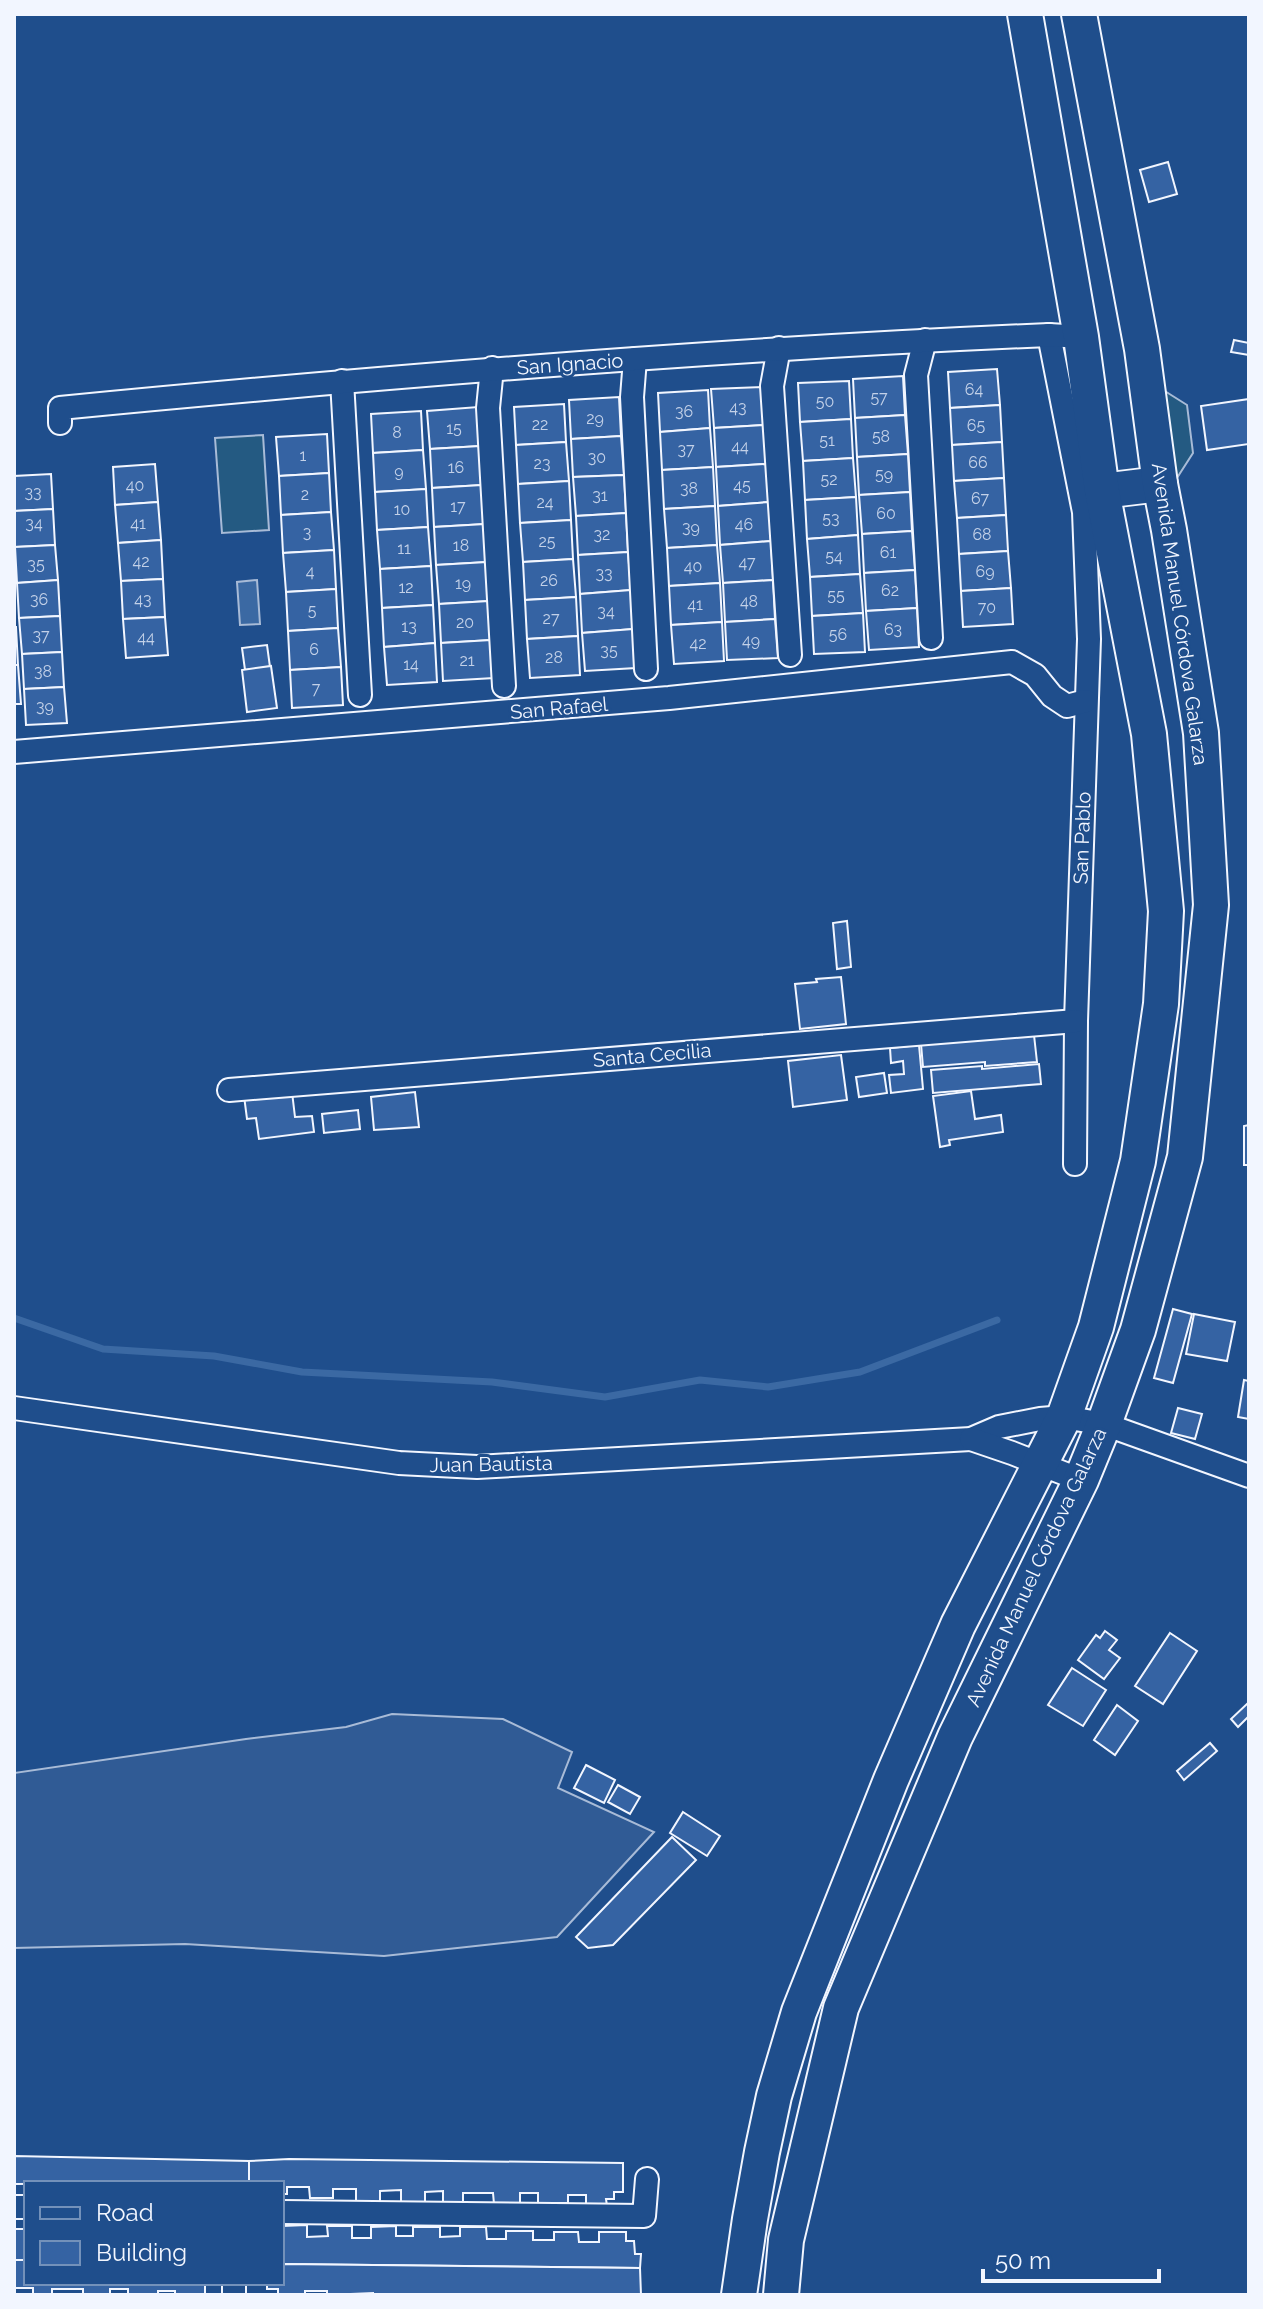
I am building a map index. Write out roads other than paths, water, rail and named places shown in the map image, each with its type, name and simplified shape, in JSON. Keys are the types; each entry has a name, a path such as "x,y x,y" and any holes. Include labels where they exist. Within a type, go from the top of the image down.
{"main road":[{"name":"Avenida Manuel Córdova Galarza","path":"739,2295 762,2152 774,2096 799,2012 891,1780 958,1625 1064,1417 1096,1327 1138,1161 1161,1004 1166,911 1149,734 1093,502 1065,336 1025,14"},
{"name":"Avenida Manuel Córdova Galarza","path":"781,2295 786,2240 841,2008 955,1737 1081,1480 1104,1424 1138,1330 1185,1157 1211,905 1201,733 1160,484 1142,349 1079,14"},
{"path":"1093,502 1160,484"}],"street":[{"name":"San Ignacio","path":"60,416 342,381 492,368 779,348 1065,336"},
{"path":"925,340 916,375 931,638"},
{"path":"779,348 772,386 790,655"},
{"path":"635,359 632,397 646,669"},
{"path":"492,368 488,408 504,686"},
{"path":"342,381 360,695"},
{"name":"San Pablo","path":"1075,1164 1076,1021 1093,502"},
{"name":"San Rafael","path":"14,752 669,698 1012,662 1035,675 1052,696 1067,706 1086,701"},
{"name":"Santa Cecilia","path":"229,1090 1076,1021"},
{"name":"Juan Bautista","path":"14,1408 434,1466 477,1467 971,1439 999,1427 1064,1417 1104,1424 1249,1476"},
{"name":"Juan Bautista","path":"971,1439 1081,1480"},
{"path":"284,2212 644,2216 647,2179"}],"waterway":[{"path":"14,1318 103,1349 214,1356 302,1372 492,1382 605,1397 700,1380 768,1387 860,1372 997,1320"}]}
